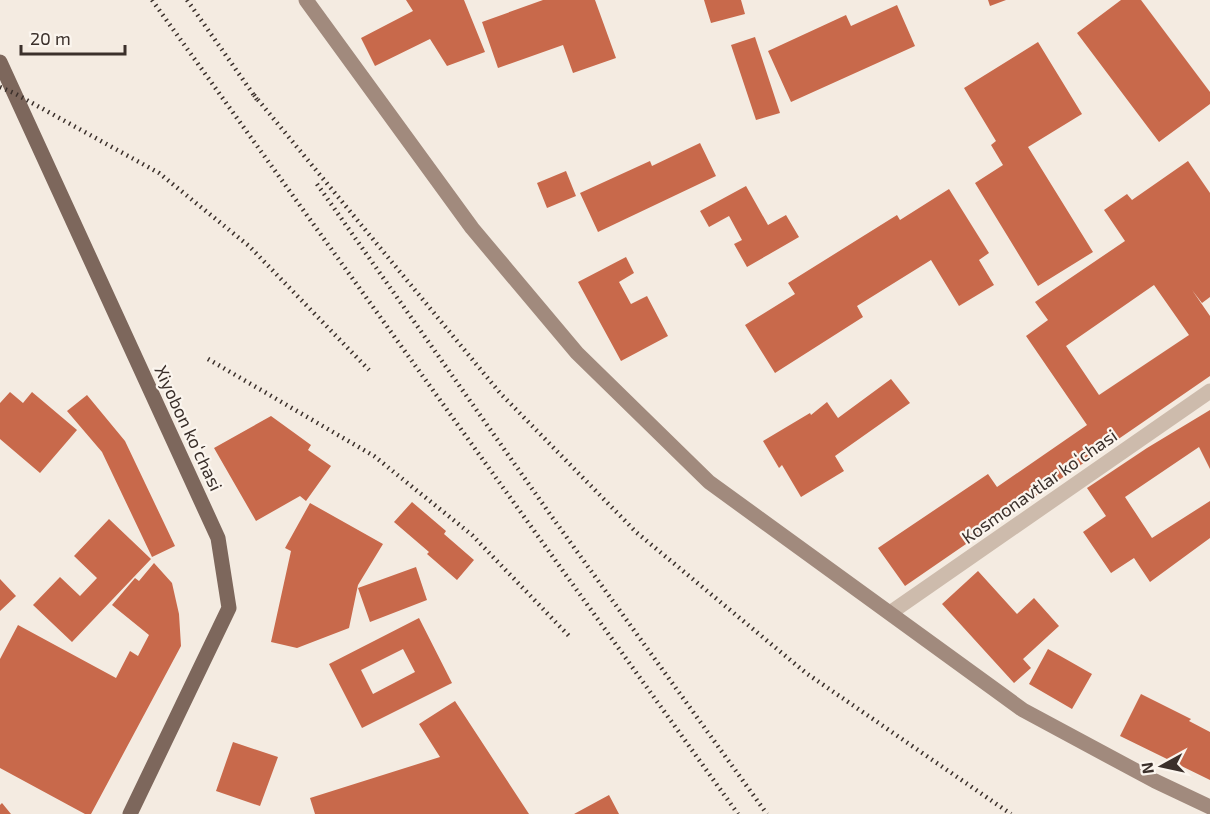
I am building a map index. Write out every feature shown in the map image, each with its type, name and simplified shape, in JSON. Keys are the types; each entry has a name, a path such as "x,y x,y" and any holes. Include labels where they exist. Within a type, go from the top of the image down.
{"main road":[{"name":"Xiyobon koʻchasi","path":"0,62 218,538 229,608 130,814"}],"street":[{"path":"306,0 472,228 577,353 709,482 1023,710 1155,782 1210,807"},
{"name":"Kosmonavtlar koʻchasi","path":"890,613 1210,392"}],"building":[{"path":"406,0 464,0 485,52 447,66 430,39 375,66 361,38 413,11"},
{"path":"543,0 595,0 616,58 573,73 563,45 498,68 482,22"},
{"path":"704,0 741,0 745,14 711,23"},
{"path":"988,0 1006,0 990,6"},
{"path":"1121,0 1141,0 1210,92 1210,104 1159,142 1077,33"},
{"path":"897,5 915,46 791,102 768,51 846,15 851,26"},
{"path":"755,37 780,113 756,120 731,45"},
{"path":"1038,42 1082,114 1028,147 1093,252 1038,286 975,183 1003,165 991,145 996,141 964,88"},
{"path":"700,143 716,176 598,232 580,193 650,161 652,166"},
{"path":"1188,161 1210,193 1210,297 1202,303 1192,290 1210,316 1210,376 905,586 878,548 988,474 997,487 1087,425 1026,336 1048,320 1035,302 1125,241 1104,210 1127,194 1132,200","holes":["1154,285 1189,335 1099,395 1066,346"]},
{"path":"566,171 576,196 547,208 537,183"},
{"path":"746,186 768,225 786,215 799,237 747,267 734,244 742,240 729,216 709,227 700,211"},
{"path":"949,189 989,253 979,260 994,285 959,306 931,260 857,306 863,317 775,373 745,325 795,294 788,283 897,215 900,220"},
{"path":"626,257 634,273 619,282 631,304 647,296 668,336 621,361 578,282"},
{"path":"891,379 910,403 835,456 844,471 801,497 782,465 779,468 763,441 810,413 811,415 827,402 838,418"},
{"path":"10,392 23,403 32,392 77,430 40,473 0,439 0,403"},
{"path":"87,395 125,441 175,546 152,557 102,452 67,411"},
{"path":"1210,410 1210,469 1199,447 1125,497 1152,538 1210,501 1210,538 1150,582 1134,558 1111,573 1083,532 1106,516 1087,488"},
{"path":"271,416 311,445 308,450 331,466 306,501 300,496 256,521 214,448"},
{"path":"412,502 446,531 444,534 474,560 457,580 394,522"},
{"path":"310,503 383,544 358,585 349,628 297,648 271,642 291,551 285,548"},
{"path":"109,519 151,559 72,642 33,605 60,577 80,596 97,578 74,556"},
{"path":"154,563 172,583 179,614 181,646 91,814 85,814 0,768 0,659 18,625 116,678 130,651 138,656 149,635 112,605 135,578 139,581"},
{"path":"416,567 427,600 370,622 358,588"},
{"path":"978,571 1017,614 1034,598 1059,626 1023,659 1031,668 1014,683 942,604"},
{"path":"0,579 16,596 0,611"},
{"path":"419,618 452,683 362,728 329,664","holes":["403,649 415,672 373,694 361,670"]},
{"path":"1048,649 1092,674 1072,709 1029,684"},
{"path":"1141,694 1191,719 1189,721 1210,732 1210,780 1120,736"},
{"path":"455,701 529,814 315,814 310,798 440,757 419,724"},
{"path":"233,742 278,757 260,806 216,791"},
{"path":"609,795 619,814 574,814"},
{"path":"2,803 11,814 0,814"}],"railway":[{"path":"152,0 738,814"},
{"path":"187,0 258,101"},
{"path":"0,87 159,173 249,246 369,370"},
{"path":"254,95 500,393 636,532 806,673 1011,814"},
{"path":"317,184 552,517 767,814"},
{"path":"208,359 374,456 472,535 569,636"}]}
